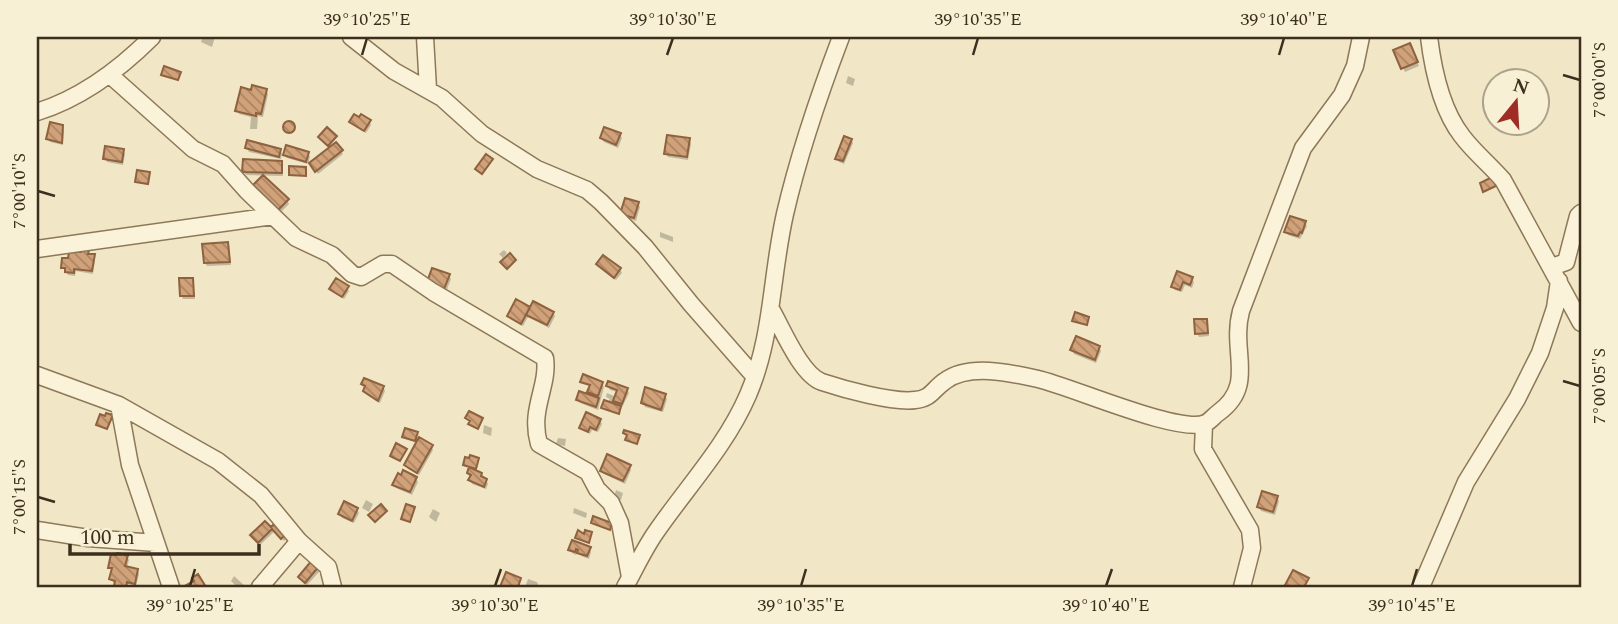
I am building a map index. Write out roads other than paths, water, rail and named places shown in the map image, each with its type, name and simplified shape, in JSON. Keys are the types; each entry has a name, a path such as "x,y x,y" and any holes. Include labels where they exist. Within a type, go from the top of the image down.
{"street":[{"path":"37,112 69,100 110,75 152,37"},
{"path":"351,37 383,63 442,98 482,134 537,169 587,190 645,247 755,377"},
{"path":"425,37 428,89"},
{"path":"628,582 657,531 733,425 755,377 771,309 784,216 797,164 841,37"},
{"path":"771,309 799,359 818,381 890,398 916,400 930,397 943,382 957,374 1004,373 1040,379 1152,416 1189,424 1204,424 1230,405 1237,393 1241,378 1236,335 1241,311 1303,148 1342,95 1355,66 1361,37"},
{"path":"1429,37 1438,85 1454,125 1503,180 1581,323"},
{"path":"110,75 193,149 223,164 296,238 332,255 356,277 361,277 383,264 392,264 433,292 545,358 546,367 536,410 539,444 589,472 597,489 611,503 620,523 628,582"},
{"path":"1421,587 1466,482 1517,399 1540,353 1555,308 1555,274 1566,262 1581,213"},
{"path":"37,249 273,216"},
{"path":"37,375 119,405 218,461 261,495 299,541 328,567 333,587"},
{"path":"119,405 130,465 171,587"},
{"path":"1204,424 1203,449 1250,530 1252,548 1242,587"},
{"path":"37,530 89,538 156,543"},
{"path":"260,587 299,541"}]}
